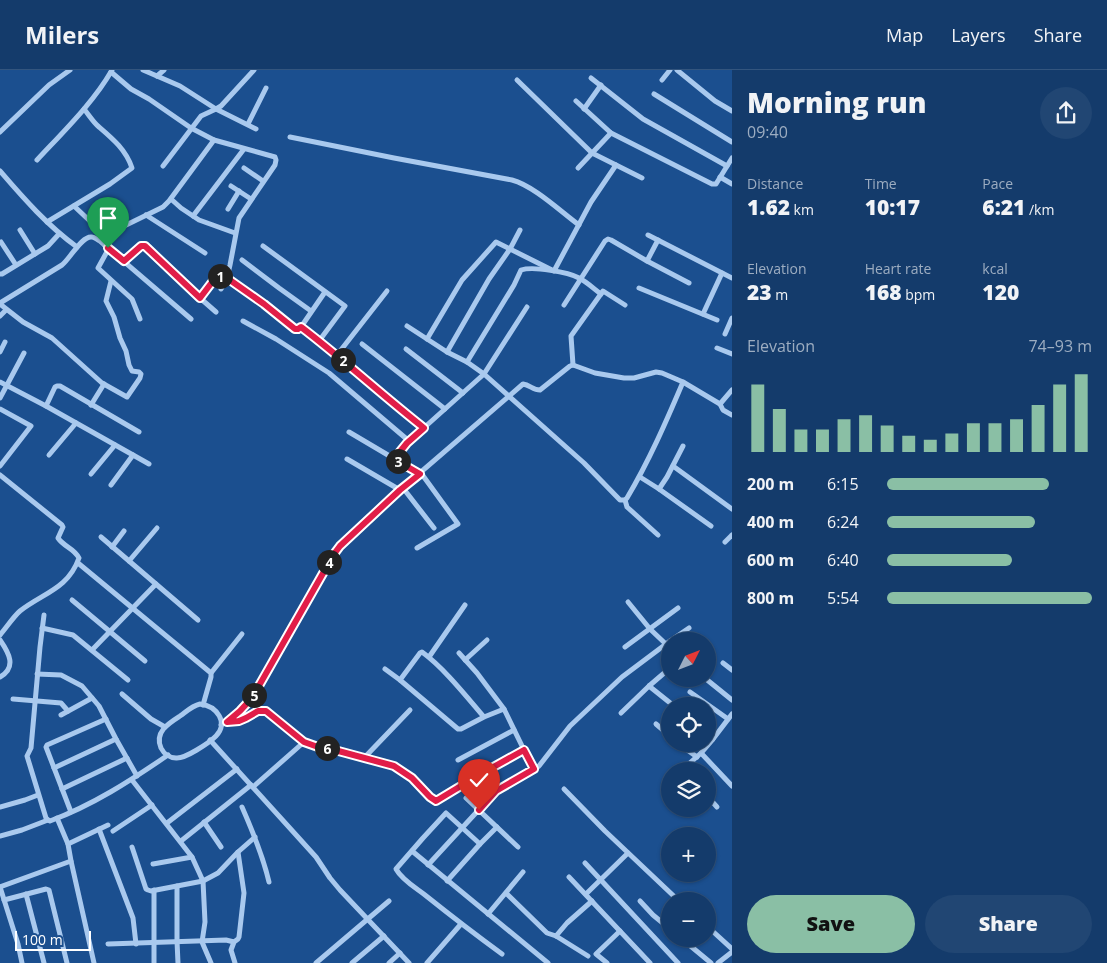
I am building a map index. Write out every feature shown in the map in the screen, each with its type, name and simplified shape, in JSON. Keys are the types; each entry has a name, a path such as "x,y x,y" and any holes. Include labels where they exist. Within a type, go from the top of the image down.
{"street":[{"path":"0,132 48,85 70,70"},
{"path":"143,70 180,86 216,109 256,128"},
{"path":"157,76 164,70"},
{"path":"163,166 201,116 216,109 254,70"},
{"path":"662,80 670,70"},
{"path":"677,70 715,102 732,111"},
{"path":"37,160 72,123 102,86 111,71 131,89 149,98 191,128 214,140 275,157 275,164 239,218 227,278 221,289"},
{"path":"591,78 643,119 727,166"},
{"path":"517,80 592,153 642,178"},
{"path":"584,108 601,85"},
{"path":"248,124 266,88"},
{"path":"654,94 732,142"},
{"path":"576,101 611,133 712,184 716,184 732,159"},
{"path":"47,222 110,184 132,168 123,150 98,126 84,108"},
{"path":"578,168 611,133"},
{"path":"290,137 521,182 579,225"},
{"path":"140,319 132,299 98,268 107,247 120,228 162,207 171,199 214,140"},
{"path":"193,216 244,149"},
{"path":"554,271 592,202 616,165"},
{"path":"244,168 263,181"},
{"path":"0,171 59,234 77,247"},
{"path":"720,177 732,184"},
{"path":"231,186 251,199"},
{"path":"228,210 239,191"},
{"path":"171,199 199,220 235,233"},
{"path":"74,206 92,223"},
{"path":"146,215 205,253"},
{"path":"20,230 35,254"},
{"path":"447,352 520,230"},
{"path":"0,274 48,246 59,234"},
{"path":"648,236 732,278"},
{"path":"112,281 106,301 114,317 129,365 132,371 139,372 141,376 127,398 104,384 52,338 22,322 0,304 62,264 82,242 92,237 124,261 191,319"},
{"path":"564,305 608,239 689,283"},
{"path":"647,260 658,240"},
{"path":"1,242 16,265"},
{"path":"427,339 462,280 496,242 554,271"},
{"path":"124,261 141,246 145,246 216,312"},
{"path":"263,246 345,306 319,340"},
{"path":"242,260 311,311"},
{"path":"467,362 522,270 534,268 570,274 581,279 601,294"},
{"path":"703,314 722,273"},
{"path":"200,298 216,277 227,278 295,329 298,329 325,292"},
{"path":"639,288 717,320"},
{"path":"337,355 387,291"},
{"path":"573,365 571,336 603,291 625,305"},
{"path":"394,459 409,441 484,374 527,307"},
{"path":"0,316 6,310"},
{"path":"725,334 732,318"},
{"path":"243,321 276,339 329,373 409,441"},
{"path":"407,326 484,374 584,463 620,500 625,500"},
{"path":"301,327 424,428"},
{"path":"0,352 5,342"},
{"path":"362,344 445,408"},
{"path":"717,348 732,354"},
{"path":"406,349 463,393"},
{"path":"0,398 24,353"},
{"path":"221,725 240,711 252,698 340,546 420,473 523,384 527,384 535,390 540,390 573,365 624,378 634,378 656,372 683,382 720,404 723,410 732,415"},
{"path":"0,382 149,464"},
{"path":"625,500 640,477 683,382"},
{"path":"92,405 104,384"},
{"path":"46,406 57,386 139,432"},
{"path":"720,404 732,390"},
{"path":"0,409 31,426 0,466"},
{"path":"49,455 76,423"},
{"path":"349,432 420,473 458,524 417,548"},
{"path":"91,474 115,444"},
{"path":"659,489 683,446"},
{"path":"110,485 133,455"},
{"path":"348,459 402,489 434,528"},
{"path":"673,466 732,509"},
{"path":"0,475 62,525 63,527 58,535 60,542 74,550 79,558 63,584 18,612 0,635"},
{"path":"640,477 711,526"},
{"path":"625,500 627,507 658,535"},
{"path":"129,561 157,528"},
{"path":"112,546 124,531"},
{"path":"725,542 732,534"},
{"path":"101,537 198,620"},
{"path":"78,562 211,673"},
{"path":"92,650 156,584"},
{"path":"72,600 145,661"},
{"path":"628,602 650,629 661,638"},
{"path":"429,657 465,605"},
{"path":"625,647 678,608"},
{"path":"44,615 31,748 27,756 38,795 48,820"},
{"path":"42,628 73,634 128,680"},
{"path":"684,632 689,628"},
{"path":"203,704 211,673 242,634"},
{"path":"0,640 7,652 10,665 8,672 0,678"},
{"path":"465,660 487,640"},
{"path":"428,865 496,791 538,766 570,726 622,677 661,650"},
{"path":"400,680 422,652 464,693 484,717"},
{"path":"459,653 477,673 504,709 534,769"},
{"path":"722,663 732,670"},
{"path":"385,669 458,729 504,709"},
{"path":"37,674 65,676 82,686 99,706 137,776"},
{"path":"621,713 661,676"},
{"path":"649,686 663,697"},
{"path":"716,687 732,700"},
{"path":"690,692 728,719"},
{"path":"122,694 151,719 165,726"},
{"path":"60,715 92,698"},
{"path":"13,699 61,702 68,711"},
{"path":"203,704 213,708 220,718 221,725 216,736 186,757 180,759 168,756 163,751 159,738 165,726 194,706 203,704"},
{"path":"364,758 410,710"},
{"path":"227,722 239,721 258,711 266,711 304,742 394,766 412,778 436,801 524,750"},
{"path":"716,735 732,714"},
{"path":"71,812 46,747 106,719"},
{"path":"656,724 661,728"},
{"path":"458,760 514,730"},
{"path":"54,768 116,739"},
{"path":"210,740 316,857 330,878 409,963"},
{"path":"181,841 252,786 304,742"},
{"path":"694,752 732,786"},
{"path":"692,762 702,752"},
{"path":"0,836 48,820 50,821 71,812 108,794 168,756"},
{"path":"62,789 127,758"},
{"path":"167,823 237,769"},
{"path":"132,780 181,841 192,857 203,881 205,922 202,942 210,963"},
{"path":"564,789 669,892"},
{"path":"0,807 38,795"},
{"path":"466,798 518,847"},
{"path":"113,831 152,805"},
{"path":"242,807 265,864 269,882"},
{"path":"480,844 446,813 396,869 461,924 502,954"},
{"path":"57,818 68,844 70,861 94,963"},
{"path":"204,822 221,847"},
{"path":"68,844 108,824"},
{"path":"448,881 480,844 497,828"},
{"path":"99,829 133,918 136,944"},
{"path":"132,847 146,888 154,890 203,881 218,873 255,837"},
{"path":"412,850 548,963"},
{"path":"235,963 230,950 234,942 240,937 244,892 238,852"},
{"path":"586,894 628,853"},
{"path":"153,864 192,857"},
{"path":"22,963 0,887 70,861"},
{"path":"585,864 678,963"},
{"path":"488,914 523,872"},
{"path":"569,877 650,963"},
{"path":"178,886 178,963"},
{"path":"4,900 46,889 49,890 67,963"},
{"path":"154,890 154,963"},
{"path":"506,893 547,933 556,936 588,956"},
{"path":"26,894 44,963"},
{"path":"316,963 389,901"},
{"path":"556,936 567,923 592,901"},
{"path":"640,901 661,921"},
{"path":"427,963 461,924"},
{"path":"607,963 596,954 620,931"},
{"path":"716,935 732,950 718,963"},
{"path":"352,963 384,936"},
{"path":"108,944 226,940 234,942"},
{"path":"692,947 711,963"},
{"path":"389,963 400,953"}],"route":[{"path":"108,248 124,261 141,246 145,246 200,298 216,277 227,278 295,329 301,327 424,428 407,443 394,459 420,474 340,546 252,698 227,722 239,721 258,711 266,711 304,742 394,766 412,778 436,801 524,750 534,769 496,791 479,810"}]}
